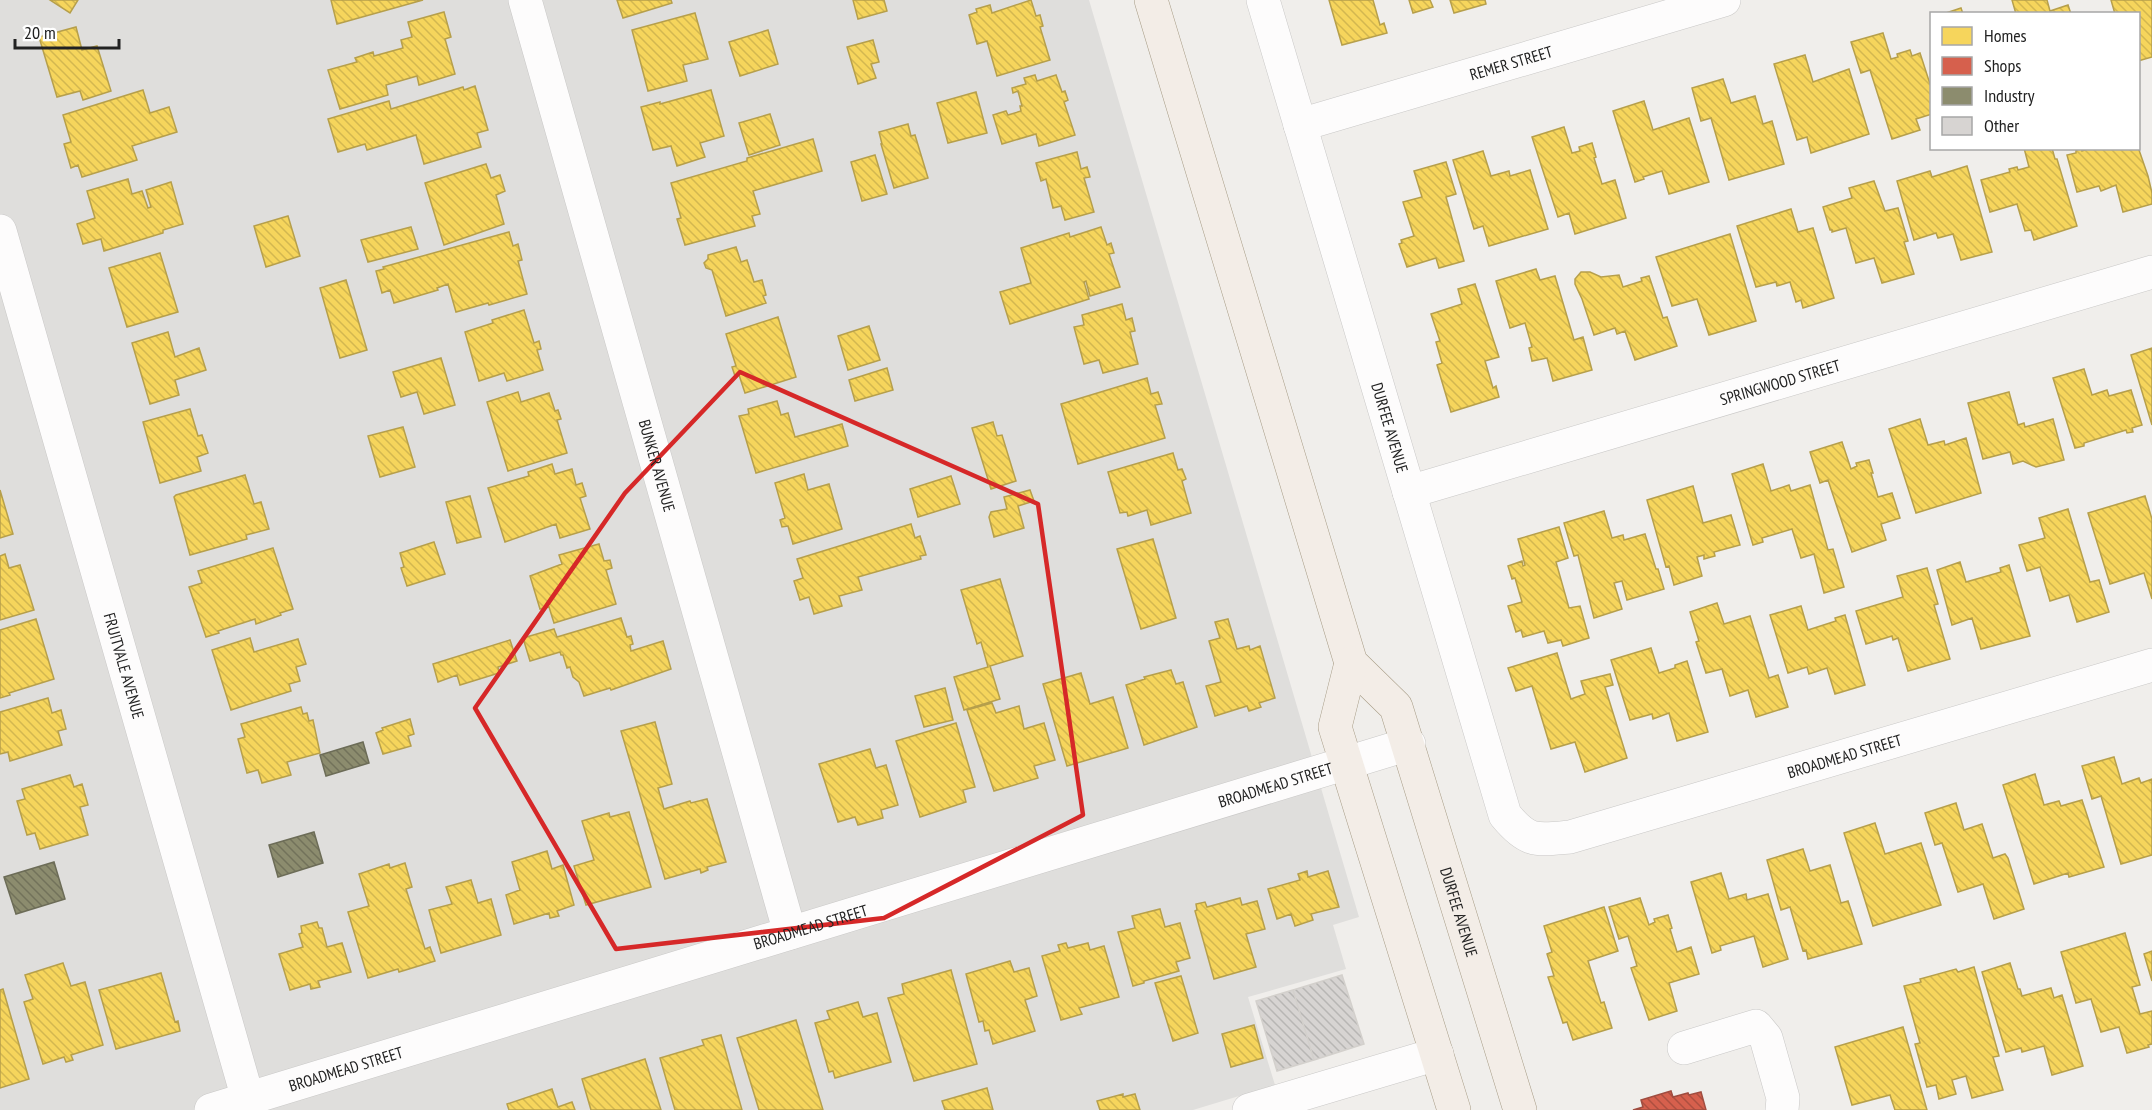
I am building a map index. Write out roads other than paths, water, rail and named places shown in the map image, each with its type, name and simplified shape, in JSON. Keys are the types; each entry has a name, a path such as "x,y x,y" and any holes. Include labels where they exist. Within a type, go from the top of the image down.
{"main road":[{"name":"DURFEE AVENUE","path":"1151,0 1351,663 1396,707 1520,1110"},
{"path":"1351,663 1335,727 1454,1110"}],"street":[{"name":"BUNKER AVENUE","path":"525,0 790,933"},
{"name":"DURFEE AVENUE","path":"1263,0 1504,815 1517,830 1536,840"},
{"name":"REMER STREET","path":"1300,125 1724,0"},
{"name":"FRUITVALE AVENUE","path":"0,231 248,1099"},
{"name":"SPRINGWOOD STREET","path":"1409,492 2152,272"},
{"name":"BROADMEAD STREET","path":"1536,840 1570,837 2152,665"},
{"name":"BROADMEAD STREET","path":"211,1110 1409,744"},
{"path":"1684,1048 1756,1026 1766,1038 1783,1098 1782,1110"},
{"path":"1249,1110 1437,1054"}]}
